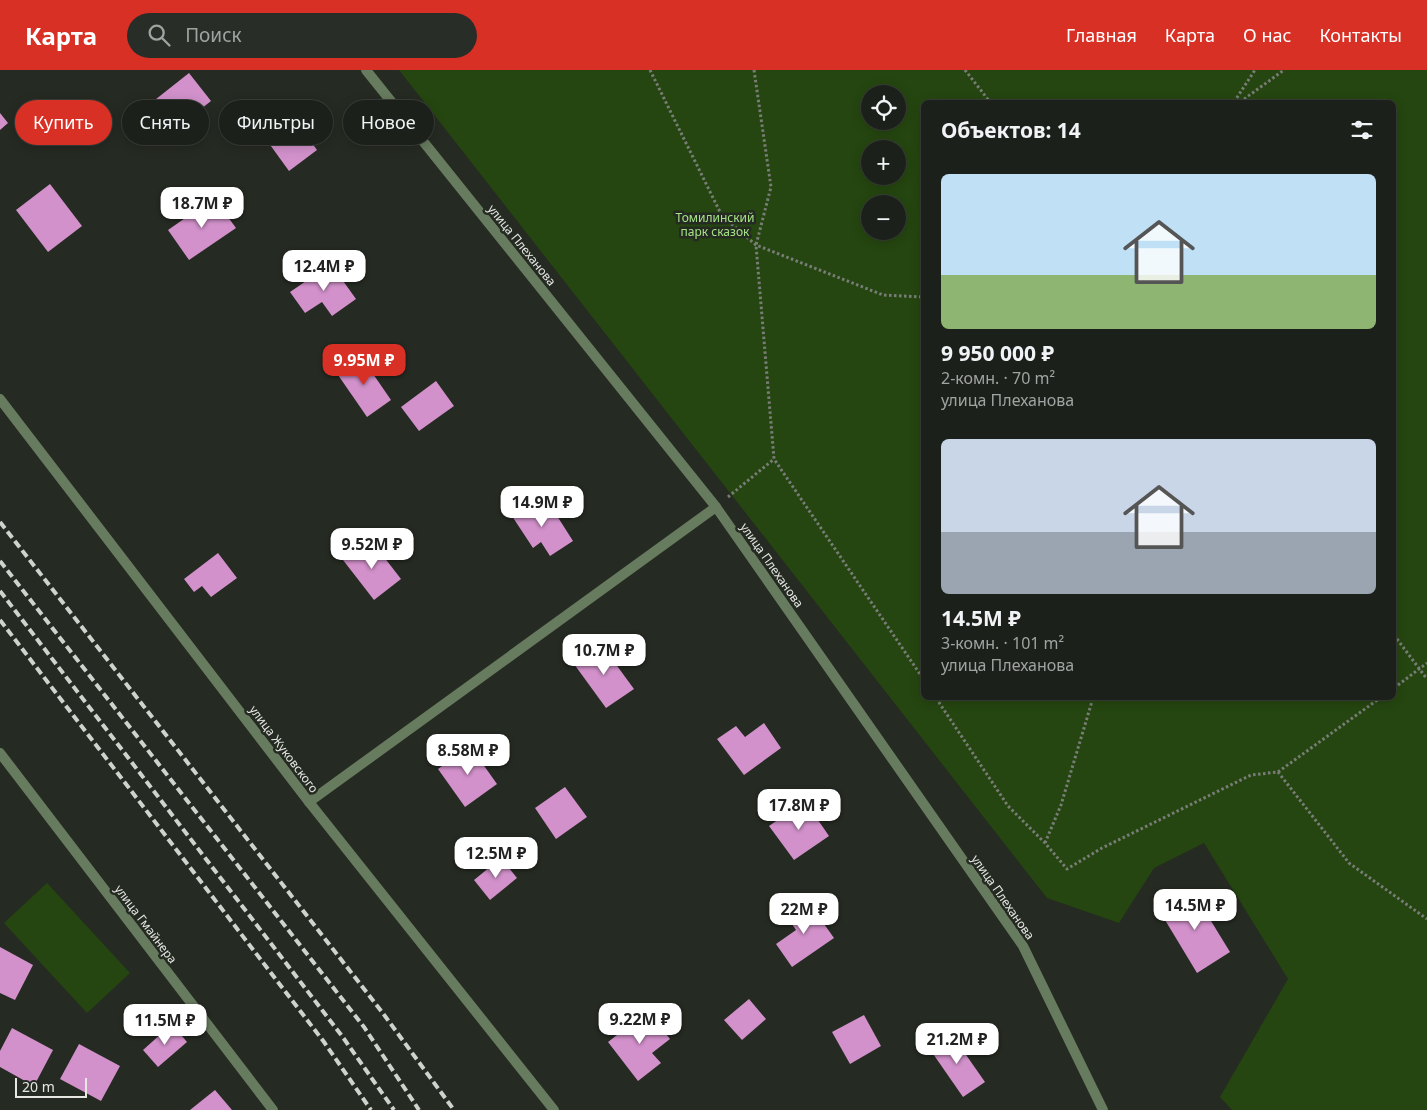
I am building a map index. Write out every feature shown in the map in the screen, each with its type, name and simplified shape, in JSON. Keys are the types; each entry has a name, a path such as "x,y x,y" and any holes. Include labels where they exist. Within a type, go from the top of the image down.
{"street":[{"name":"улица Плеханова","path":"366,70 716,507 1023,946 1103,1110"},
{"name":"улица Жуковского","path":"0,399 309,802 554,1110"},
{"path":"309,802 716,507"},
{"name":"улица Гмайнера","path":"0,753 273,1110"}],"path":[{"path":"650,70 722,216 756,245 884,295 921,296"},
{"path":"754,70 771,187 756,245 774,459 921,676"},
{"path":"965,70 988,100"},
{"path":"1235,100 1255,70"},
{"path":"1243,100 1284,70"},
{"path":"716,507 774,459"},
{"path":"1396,638 1427,679"},
{"path":"1396,687 1427,663"},
{"path":"937,700 1008,806 1045,843 1067,869 1102,848 1251,775 1278,772 1377,700"},
{"path":"1045,843 1061,805 1092,700"},
{"path":"1278,772 1349,863 1427,919"}],"green space":[{"name":"Томилинский парк сказок","path":"399,70 1427,70 1427,1110 1232,1110 1220,1097 1288,979 1204,843 1154,868 1119,923 1047,898 434,115 434,100 422,100"},
{"path":"47,883 130,973 87,1013 4,923"}],"building":[{"path":"189,73 211,101 209,103 209,100 155,100"},
{"path":"0,113 8,123 0,130"},
{"path":"270,145 313,145 317,150 289,171"},
{"path":"50,184 82,226 48,252 16,210"},
{"path":"214,198 236,228 189,260 168,230"},
{"path":"331,264 356,299 332,316 322,302 305,313 290,292"},
{"path":"360,355 391,400 367,417 336,372"},
{"path":"436,381 454,406 419,431 401,407"},
{"path":"531,499 541,515 552,508 573,541 550,556 541,542 533,548 510,513"},
{"path":"370,539 401,579 374,600 343,560"},
{"path":"218,553 237,578 211,597 202,586 194,592 184,579"},
{"path":"601,644 634,689 606,708 574,664"},
{"path":"764,723 781,748 744,775 717,739 736,726 745,737"},
{"path":"470,746 497,784 465,807 438,769"},
{"path":"565,787 587,817 556,839 535,808"},
{"path":"805,801 829,836 794,860 769,826"},
{"path":"501,858 517,878 490,900 474,880"},
{"path":"1192,890 1230,952 1197,973 1159,910"},
{"path":"807,900 834,938 792,967 776,944 796,930 786,915"},
{"path":"0,947 33,965 15,1000 0,993"},
{"path":"749,999 766,1019 742,1040 724,1020"},
{"path":"648,1011 670,1039 652,1053 661,1063 638,1081 608,1042"},
{"path":"864,1015 881,1046 850,1064 832,1032"},
{"path":"172,1024 187,1042 158,1067 143,1050"},
{"path":"12,1028 53,1050 34,1086 0,1067 0,1051"},
{"path":"950,1032 985,1082 963,1097 929,1048"},
{"path":"79,1044 120,1066 101,1101 60,1079"},
{"path":"215,1090 232,1110 190,1110"}],"railway":[{"path":"0,522 382,1012 454,1110"},
{"path":"0,561 364,1027 419,1110"},
{"path":"0,591 342,1036 394,1110"},
{"path":"0,620 324,1042 371,1110"}]}
